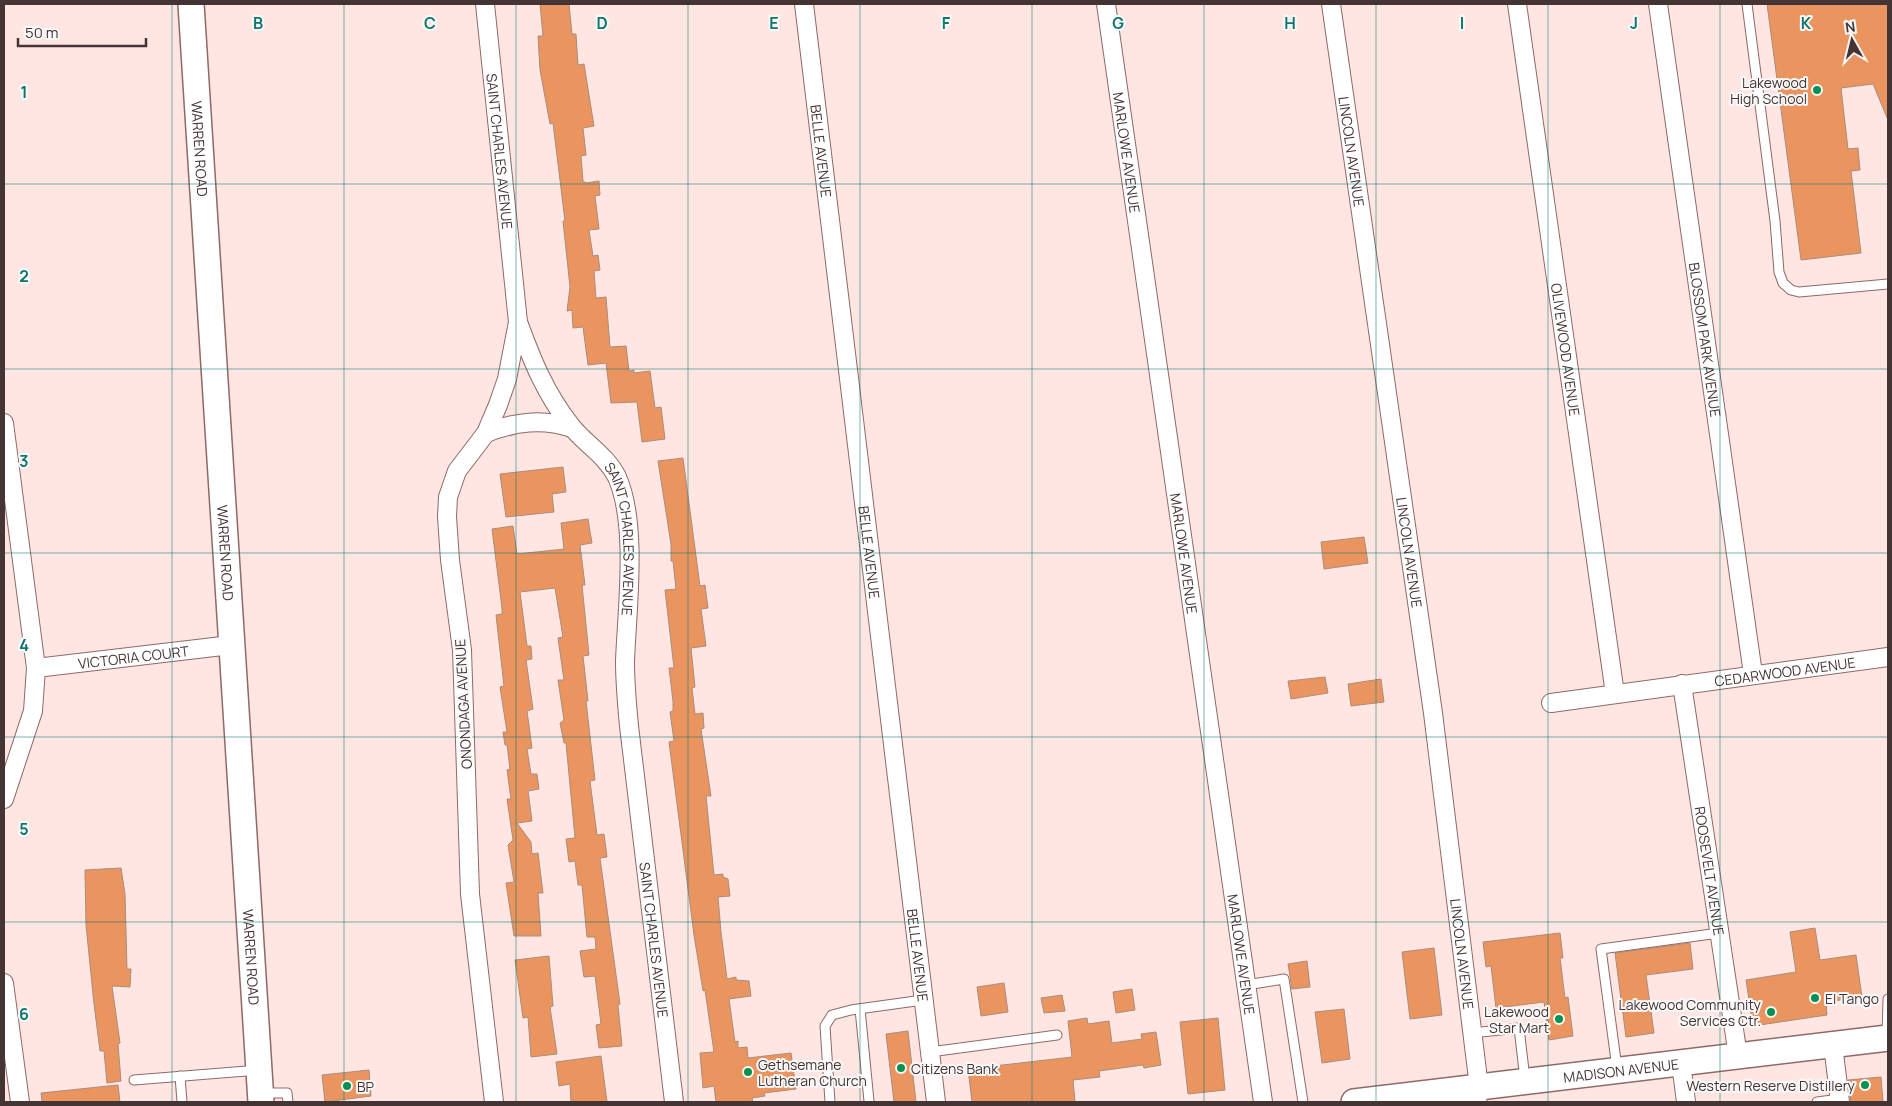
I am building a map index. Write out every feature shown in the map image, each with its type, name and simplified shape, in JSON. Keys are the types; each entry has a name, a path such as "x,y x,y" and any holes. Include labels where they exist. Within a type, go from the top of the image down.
{"main road":[{"name":"WARREN ROAD","path":"191,4 260,1088"},
{"name":"MADISON AVENUE","path":"1354,1102 1478,1095 1525,1082 1888,1038"}],"street":[{"name":"SAINT CHARLES AVENUE","path":"486,4 518,322 536,371 572,428 608,463 616,475 624,499 628,548 625,663 629,726 674,1102"},
{"name":"BELLE AVENUE","path":"804,4 936,1102"},
{"name":"MARLOWE AVENUE","path":"1106,4 1263,1102"},
{"name":"LINCOLN AVENUE","path":"1331,4 1432,704 1478,1095"},
{"name":"OLIVEWOOD AVENUE","path":"1517,4 1615,694"},
{"name":"BLOSSOM PARK AVENUE","path":"1658,4 1753,674"},
{"name":"ONONDAGA AVENUE","path":"494,1102 470,894 462,660 447,517 448,497 457,471 470,451 486,433 508,379 518,322"},
{"path":"486,433 514,424 543,421 572,428"},
{"path":"4,423 36,668 33,711 4,799"},
{"name":"VICTORIA COURT","path":"36,668 231,645"},
{"name":"CEDARWOOD AVENUE","path":"1682,684 1888,657"},
{"path":"1551,703 1682,684"},
{"name":"ROOSEVELT AVENUE","path":"1682,684 1738,1056"},
{"path":"4,983 20,1102"},
{"path":"1833,1045 1840,1101"},
{"path":"1682,1063 1686,1102"}],"lane":[{"path":"1747,4 1775,220 1779,272 1783,283 1791,290 1799,292 1888,284"},
{"path":"1618,1071 1601,949 1719,933"},
{"path":"1246,985 1284,979 1303,1102"},
{"path":"1888,999 1888,1038"},
{"path":"830,1102 825,1026 832,1015 860,1008 923,1000"},
{"path":"860,1008 869,1101"},
{"path":"1472,1033 1519,1028 1525,1082"},
{"path":"930,1052 1057,1035"},
{"path":"180,1076 182,1102"},
{"path":"134,1080 180,1076 287,1092 288,1102"},
{"path":"1818,1102 1840,1101"}],"building":[{"path":"540,4 569,4 572,34 576,34 578,65 584,64 594,126 583,128 586,155 581,156 583,181 586,183 599,181 600,195 595,196 599,229 589,230 593,256 598,255 600,270 594,271 596,298 606,297 610,347 626,346 629,371 634,370 634,373 650,371 655,408 661,407 665,439 642,442 637,402 611,403 606,363 588,365 583,327 573,328 572,310 567,311 570,287 563,221 565,221 553,123 550,124 540,70 538,36 543,36"},
{"path":"1767,4 1888,4 1888,120 1873,84 1841,88 1848,149 1858,148 1860,170 1851,171 1861,253 1801,260"},
{"path":"683,458 700,586 705,585 708,608 701,609 706,646 691,648 695,687 692,688 695,714 703,713 704,728 701,729 711,796 706,796 714,875 723,874 723,877 728,879 730,896 718,897 721,932 727,979 736,977 736,980 749,981 751,996 729,999 735,1042 738,1041 738,1048 747,1047 748,1058 791,1053 796,1089 764,1093 765,1096 752,1098 753,1102 716,1102 714,1086 703,1088 700,1053 714,1052 705,990 703,991 694,935 669,742 674,741 670,712 673,711 673,701 669,668 674,668 665,590 676,589 658,461"},
{"path":"563,467 566,492 552,494 554,512 506,517 500,474"},
{"path":"588,519 592,543 580,545 585,585 582,585 589,655 583,656 595,780 590,781 597,835 604,834 607,857 600,858 620,1004 618,1005 622,1046 599,1048 596,1025 601,1024 595,976 584,977 580,951 596,949 595,937 587,937 582,885 578,885 575,861 569,862 566,839 575,838 566,743 564,743 560,723 564,720 558,680 564,680 558,638 563,637 555,588 520,592 527,646 531,646 532,659 526,660 533,709 527,711 532,748 527,749 531,774 537,774 539,789 528,791 532,821 517,823 531,842 532,854 538,853 543,893 538,893 541,936 514,936 506,883 514,882 508,845 513,840 507,799 511,799 507,770 510,769 507,745 505,745 503,732 507,732 500,687 504,686 496,615 502,614 502,608 492,529 513,526 517,554 564,549 561,523"},
{"path":"1364,537 1368,563 1324,569 1321,542"},
{"path":"1325,677 1328,693 1291,699 1288,681"},
{"path":"1381,679 1384,702 1351,706 1348,684"},
{"path":"121,868 125,894 127,969 131,969 130,987 112,986 120,1043 118,1044 121,1081 107,1083 104,1051 100,1051 94,1004 86,925 85,870"},
{"path":"1815,928 1820,960 1856,955 1862,997 1826,1002 1827,1015 1753,1026 1746,980 1796,972 1790,932"},
{"path":"1560,933 1563,958 1560,958 1565,998 1568,997 1573,1036 1549,1040 1544,1002 1496,1008 1491,966 1486,967 1483,942"},
{"path":"1690,943 1693,969 1646,975 1654,1033 1626,1037 1615,953"},
{"path":"1434,948 1442,1015 1410,1019 1402,952"},
{"path":"549,956 553,1006 550,1007 557,1054 531,1057 528,1017 523,1018 515,960"},
{"path":"1307,961 1310,987 1292,989 1288,964"},
{"path":"1004,983 1008,1012 981,1016 977,987"},
{"path":"1132,989 1135,1010 1116,1013 1113,992"},
{"path":"1062,995 1065,1011 1044,1013 1041,998"},
{"path":"1344,1009 1350,1059 1322,1063 1315,1012"},
{"path":"1087,1018 1088,1024 1109,1021 1112,1043 1142,1039 1141,1034 1156,1032 1161,1065 1144,1068 1143,1065 1099,1071 1100,1077 1073,1080 1075,1102 972,1102 968,1069 1072,1057 1068,1021"},
{"path":"1218,1018 1225,1090 1188,1094 1180,1022"},
{"name":"Citizens Bank","path":"908,1031 916,1102 894,1102 886,1034"},
{"path":"601,1056 607,1102 571,1102 570,1084 559,1086 556,1062"},
{"name":"BP","path":"369,1070 371,1096 325,1102 322,1075"},
{"name":"Western Reserve Distillery","path":"1881,1077 1883,1102 1851,1102 1848,1080"},
{"path":"118,1085 120,1102 42,1102 41,1093"}],"place":[{"name":"Lakewood High School","path":"1817,90"},
{"name":"El Tango","path":"1815,998"},
{"name":"Lakewood Community Services Ctr.","path":"1771,1012"},
{"name":"Lakewood Star Mart","path":"1559,1019"},
{"name":"Citizens Bank","path":"901,1068"},
{"name":"Gethsemane Lutheran Church","path":"748,1072"},
{"name":"Western Reserve Distillery","path":"1865,1085"},
{"name":"BP","path":"347,1086"}]}
